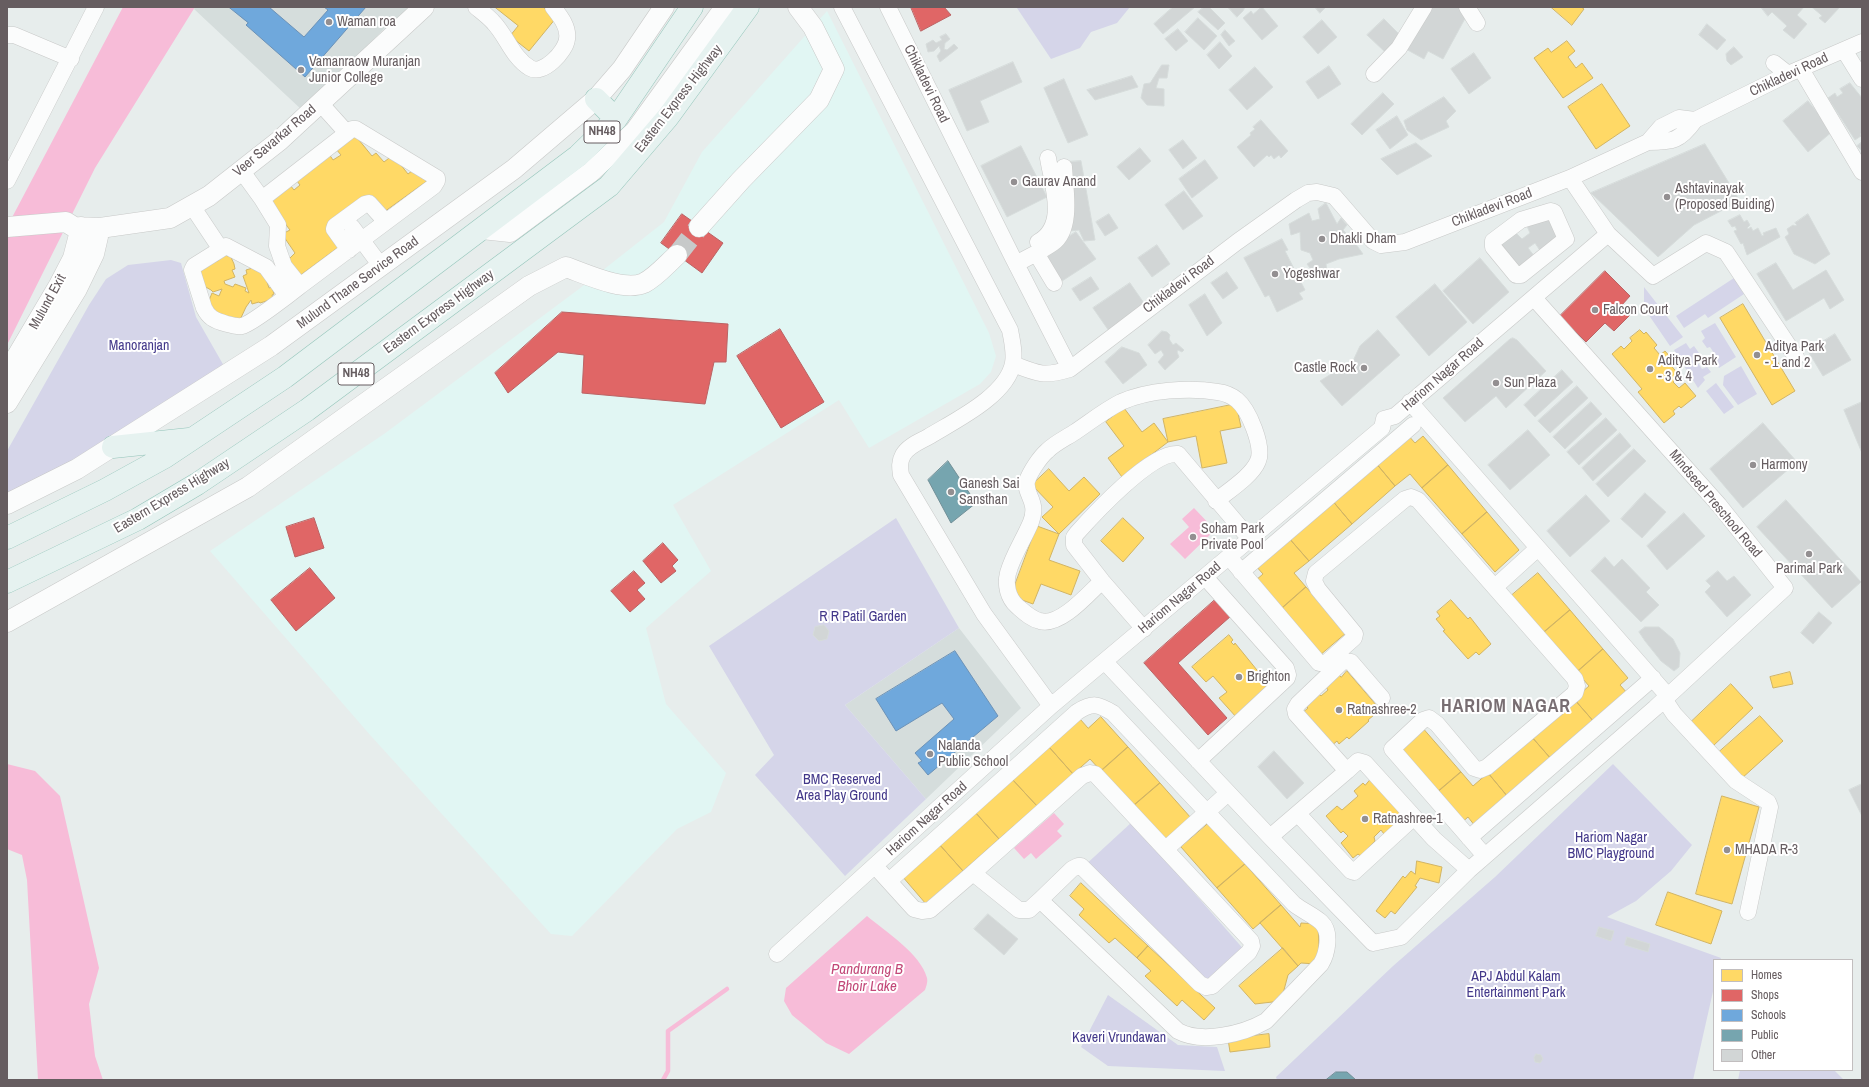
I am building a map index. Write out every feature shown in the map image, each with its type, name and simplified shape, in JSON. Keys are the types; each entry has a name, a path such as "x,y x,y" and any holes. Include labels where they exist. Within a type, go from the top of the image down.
{"highway":[{"name":"NH48","path":"7,538 105,490 165,457 192,439 285,376 578,156 616,119 692,7"},
{"name":"Eastern Express Highway","path":"7,582 138,519 197,484 307,410 610,186 668,117 748,7"},
{"path":"596,99 616,119"},
{"path":"113,447 192,439"}],"street":[{"path":"7,164 66,56 96,7"},
{"name":"Veer Savarkar Road","path":"7,239 77,228 170,218 192,206 209,196 279,141 424,7"},
{"path":"476,7 495,24 519,58 532,70 538,70 549,65 565,47 568,39 566,28 552,7"},
{"name":"Mulund Thane Service Road","path":"7,504 77,469 271,346 514,169 596,99 622,69 664,7"},
{"path":"482,229 510,232 591,172 635,132 725,7"},
{"path":"699,226 741,180 819,100 834,69 813,27 798,7"},
{"path":"842,7 1010,330 1014,350 1013,364 1008,377 999,389 974,410 907,449 900,464 901,475 984,614 1051,706"},
{"name":"Chikladevi Road","path":"888,7 1070,369 1237,242 1296,200 1308,194 1317,192 1334,196 1373,241 1381,245 1394,245 1570,178 1648,142 1661,127 1679,118 1695,120 1852,46"},
{"path":"1374,74 1399,48 1424,7"},
{"path":"1467,7 1477,23"},
{"path":"7,35 14,35 66,56"},
{"path":"1852,46 1862,63"},
{"path":"1852,46 1862,79"},
{"path":"7,181 66,56"},
{"path":"1774,63 1795,72 1862,172"},
{"path":"320,103 347,133"},
{"path":"262,199 352,129 359,130 437,178 434,186 293,291 242,326 212,318 204,308 192,270 194,266 220,248 226,246 260,262 293,291"},
{"path":"1014,260 1044,239 1052,230 1056,208 1048,158"},
{"path":"1014,260 1036,253 1054,242 1062,233 1065,225 1064,167"},
{"path":"242,170 276,221 277,246 293,291"},
{"path":"1570,178 1608,234 1653,276 1706,243 1726,252 1796,357"},
{"path":"349,250 335,234 335,226 365,204 369,203 386,222"},
{"path":"192,206 220,248"},
{"path":"1552,211 1566,238 1539,261 1521,275 1516,275 1492,244 1493,241 1521,220 1552,211"},
{"path":"7,227 77,228 94,254 77,289 7,404"},
{"path":"352,227 381,266"},
{"name":"Mulund Exit","path":"7,373 59,285 73,258 77,228"},
{"name":"Hariom Nagar Road","path":"777,954 1051,706 1326,475 1608,234"},
{"path":"1036,253 1054,283"},
{"path":"7,622 248,487 529,286 566,267 628,286 636,285 644,283 677,255"},
{"path":"1539,261 1555,280"},
{"name":"Mindseed Preschool Road","path":"1534,298 1718,505 1786,588 1666,698"},
{"path":"1013,364 1039,374 1054,374 1070,369"},
{"path":"1102,581 1063,617 1046,622 1041,622 1026,614 1012,601 1008,593 1008,573 1034,511 1034,503 1028,493 1027,482 1035,466 1047,451 1121,402 1151,394 1180,390 1210,390 1226,394 1238,401 1247,412 1254,430 1260,454 1252,470 1216,501"},
{"path":"1410,402 1653,678 1674,714 1736,781 1768,802 1770,807 1748,912"},
{"path":"1387,423 1393,442"},
{"path":"1242,572 1413,425"},
{"path":"1144,629 1075,548 1074,537 1096,512 1121,488 1157,460 1174,454 1180,456 1216,501 1254,536 1270,547"},
{"path":"1326,475 1338,489"},
{"path":"1229,557 1319,663 1323,664 1329,661 1356,636 1354,631 1318,588 1314,581 1316,573 1405,499 1411,497 1418,500 1574,679 1577,686 1575,693 1487,767 1480,770 1474,768 1437,724 1428,718 1423,720 1393,747 1393,751 1485,856"},
{"path":"1286,508 1298,523"},
{"path":"1495,587 1538,548"},
{"path":"1198,761 1288,675 1286,668 1205,577"},
{"path":"1347,770 1296,714 1295,709 1298,704 1344,661 1350,662 1382,698"},
{"path":"1105,662 1270,838 1373,943 1401,937 1469,870 1666,698"},
{"path":"1468,838 1653,678"},
{"path":"889,881 1077,712 1086,706 1094,704 1102,706 1113,713 1294,904 1303,912 1320,921 1326,930 1326,954 1321,964 1266,1021 1244,1032 1210,1037 1187,1036 1178,1031 1040,900"},
{"path":"1610,715 1626,733"},
{"path":"1571,749 1587,767"},
{"path":"1270,838 1347,770 1358,761 1362,760 1434,839 1469,870"},
{"path":"875,866 914,909 922,911 930,910 1082,776 1090,773 1100,778 1251,941 1252,946 1249,952 1212,986 1206,987 1200,984 1081,866 1072,869 1029,910 1019,910 973,873"},
{"path":"1532,782 1548,801"},
{"path":"1166,850 1228,793"},
{"path":"1499,811 1515,829"},
{"path":"1298,814 1351,871 1354,872 1414,817"},
{"path":"1327,937 1347,917"}],"shaded area":[{"name":"Vamanraow Muranjan Junior College","path":"195,7 410,7 384,29 303,111 194,9"},
{"path":"827,11 989,333 996,356 991,372 980,384 869,448 839,400 673,505 711,571 646,628 666,704 726,773 711,812 677,829 572,936 551,934 371,736 210,551 384,434 579,289 664,222 702,152"},
{"name":"Nalanda Public School","path":"959,628 1021,708 926,799 845,705"}],"green space":[{"path":"1130,7 1117,23 1091,32 1080,48 1051,59 1017,8"},
{"name":"Manoranjan","path":"171,260 181,263 196,317 224,366 7,501 7,451 89,305 106,279 128,265"},
{"path":"1734,278 1744,294 1708,318 1705,314 1684,328 1676,316"},
{"path":"1644,287 1683,337 1670,346 1644,308"},
{"path":"1715,323 1736,357 1719,368 1715,361 1718,359 1710,347 1707,348 1702,341 1705,338 1701,331"},
{"path":"1686,343 1690,349 1694,346 1699,353 1694,357 1702,369 1707,367 1711,372 1703,377 1705,380 1698,388 1674,350"},
{"path":"1741,366 1757,394 1738,405 1723,385 1724,376"},
{"path":"1716,383 1734,407 1724,414 1706,391"},
{"name":"R R Patil Garden","path":"896,518 959,628 845,705 926,799 845,876 755,775 774,755 709,646"},
{"name":"APJ Abdul Kalam Entertainment Park","path":"1613,764 1692,845 1671,871 1636,901 1607,917 1721,958 1713,959 1713,991 1693,1080 1277,1080 1276,1077 1393,966 1495,877"},
{"path":"1132,822 1246,952 1208,985 1082,868"},
{"name":"Kaveri Vrundawan","path":"1108,995 1178,1045 1217,1047 1225,1071 1108,1066 1081,1047"},
{"path":"1740,1071 1835,1071 1844,1080 1738,1080"}],"water":[{"path":"123,7 195,7 95,168 7,345 7,227"},
{"name":"Soham Park Private Pool","path":"1194,508 1215,530 1185,559 1170,544 1189,527 1182,519"},
{"path":"7,764 35,771 60,796 99,968 89,1004 95,1056 103,1080 38,1080 27,880 22,855 7,849"},
{"path":"1054,813 1064,824 1057,831 1062,836 1036,859 1031,853 1024,859 1014,848"},
{"name":"Pandurang B Bhoir Lake","path":"867,916 902,944 918,960 927,978 927,983 925,990 849,1054 826,1043 792,1015 784,1001 786,988"}],"building: Homes":[{"path":"495,7 543,7 556,18 529,51 510,36 518,26"},
{"path":"1551,7 1581,7 1584,9 1572,25"},
{"path":"1567,41 1575,51 1568,57 1576,68 1582,63 1593,78 1563,98 1534,58 1548,48 1551,52"},
{"path":"1602,84 1630,126 1596,149 1568,107"},
{"path":"354,134 372,156 376,153 384,162 393,155 408,174 417,167 427,181 384,212 369,196 327,229 340,246 298,277 286,262 295,253 282,234 290,230 268,201 290,185 294,190 300,185 297,181 329,154 333,160 341,155 336,149"},
{"path":"227,255 230,255 234,264 235,269 232,270 235,277 224,281 225,284 233,287 235,284 246,288 245,291 249,293 243,276 247,274 246,270 259,266 262,267 269,288 272,287 274,294 272,295 273,299 260,303 252,304 251,300 239,322 206,308 212,293 219,296 222,289 213,292 204,286 197,271"},
{"name":"Aditya Park - 1 and 2","path":"1743,304 1795,391 1772,405 1720,318"},
{"name":"Aditya Park - 3 & 4","path":"1640,330 1644,334 1646,332 1657,345 1654,348 1660,355 1665,351 1672,359 1668,362 1680,376 1673,382 1679,388 1685,383 1696,396 1681,408 1679,406 1673,411 1675,414 1664,423 1638,392 1642,389 1612,354 1621,346 1624,349 1632,341 1630,338"},
{"path":"1236,404 1241,427 1220,431 1227,463 1202,468 1196,436 1168,442 1163,419"},
{"path":"1124,408 1142,432 1154,423 1168,442 1122,477 1108,458 1124,446 1106,422"},
{"path":"1407,434 1415,443 1423,436 1448,465 1422,488 1410,474 1395,486 1375,462"},
{"path":"1375,462 1395,486 1352,524 1331,499"},
{"path":"1448,465 1487,512 1462,534 1422,488"},
{"path":"1049,469 1069,491 1084,477 1100,494 1059,534 1042,517 1053,507 1032,485"},
{"path":"1331,499 1352,524 1309,561 1288,537"},
{"path":"1487,512 1519,550 1495,572 1462,534"},
{"path":"1123,518 1144,538 1123,562 1101,541"},
{"path":"1037,526 1059,534 1049,560 1080,571 1071,595 1041,584 1033,604 1011,596"},
{"path":"1288,537 1309,561 1294,573 1306,587 1280,610 1255,581 1263,574 1255,565"},
{"path":"1538,573 1570,610 1543,633 1511,596"},
{"path":"1306,587 1346,633 1319,656 1280,610"},
{"path":"1451,600 1468,619 1470,617 1491,644 1479,655 1476,652 1468,659 1443,631 1445,630 1436,619 1440,616 1437,612"},
{"path":"1570,610 1603,649 1577,672 1543,633"},
{"name":"Brighton","path":"1229,635 1233,640 1231,642 1234,645 1235,643 1261,675 1263,674 1265,677 1264,678 1274,686 1237,718 1219,698 1227,692 1213,676 1206,682 1192,667"},
{"path":"1603,649 1628,678 1620,685 1628,694 1595,723 1574,699 1589,686 1577,672"},
{"name":"Ratnashree-2","path":"1347,671 1377,706 1371,711 1374,715 1368,720 1369,721 1349,739 1347,737 1339,744 1337,741 1330,747 1301,714 1308,708 1305,705 1318,693 1321,696 1328,690 1326,687 1339,675 1341,677"},
{"path":"1790,672 1793,684 1773,688 1770,677"},
{"path":"1731,684 1753,708 1713,746 1690,723"},
{"path":"1574,699 1595,723 1552,760 1531,736"},
{"path":"1760,716 1783,741 1741,779 1718,753"},
{"path":"1101,717 1128,747 1101,771 1090,759 1073,774 1049,747 1080,719 1088,728"},
{"path":"1421,726 1461,772 1434,795 1395,749"},
{"path":"1531,736 1552,760 1508,797 1488,773"},
{"path":"1049,747 1073,774 1037,806 1012,779"},
{"path":"1128,747 1160,783 1132,807 1101,771"},
{"path":"1461,772 1473,786 1488,773 1508,797 1475,826 1468,817 1460,824 1434,795"},
{"path":"1012,779 1037,806 999,839 975,812"},
{"name":"Ratnashree-1","path":"1371,779 1405,811 1399,817 1404,822 1384,834 1381,830 1374,837 1375,841 1368,848 1363,858 1358,854 1353,858 1341,843 1348,836 1343,831 1341,833 1326,816 1337,806 1342,810 1358,796 1354,791 1363,783 1365,785"},
{"path":"1160,783 1191,818 1164,842 1132,807"},
{"name":"MHADA R-3","path":"1722,796 1759,807 1732,904 1696,894"},
{"path":"975,812 999,839 963,871 939,844"},
{"path":"1209,823 1245,864 1217,888 1181,847"},
{"path":"939,844 963,871 926,904 902,876"},
{"path":"1417,861 1442,867 1439,883 1420,878 1415,886 1417,887 1395,914 1391,911 1385,918 1376,911 1403,876 1405,878 1411,871 1415,874"},
{"path":"1245,864 1281,905 1253,929 1217,888"},
{"path":"1081,883 1148,946 1137,958 1115,938 1109,943 1079,915 1084,909 1070,896"},
{"path":"1668,892 1722,911 1711,944 1656,925"},
{"path":"1281,905 1300,927 1301,923 1318,924 1319,948 1316,964 1301,963 1298,966 1260,923"},
{"path":"1148,946 1215,1008 1204,1020 1182,1000 1177,1006 1145,976 1151,971 1137,958"},
{"path":"1283,948 1298,966 1288,975 1281,1001 1255,1004 1239,986"},
{"path":"1269,1034 1270,1047 1230,1052 1228,1039"}],"building: Shops":[{"path":"911,7 944,7 951,15 921,31"},
{"path":"682,214 723,243 702,273 661,243"},
{"name":"Falcon Court","path":"1605,271 1630,296 1621,306 1630,315 1614,331 1605,323 1586,342 1560,316"},
{"path":"562,312 728,324 726,362 714,362 705,404 582,393 584,355 558,352 508,393 495,373"},
{"path":"780,329 824,402 781,428 737,356"},
{"path":"314,518 324,548 295,557 286,527"},
{"path":"663,543 678,560 672,566 676,571 661,583 643,561"},
{"path":"310,568 335,598 296,631 271,600"},
{"path":"634,571 645,583 637,590 645,599 630,612 611,591"},
{"path":"1216,599 1231,616 1178,663 1227,718 1208,735 1144,663"}],"building: Schools":[{"name":"Vamanraow Muranjan Junior College","path":"229,7 269,7 304,37 328,10 324,7 366,7 305,77 246,25 248,23"},
{"name":"Nalanda Public School","path":"955,651 998,716 928,775 918,763 922,761 915,753 954,719 942,703 896,731 876,699"}],"building: Public":[{"name":"Ganesh Sai Sansthan","path":"948,461 976,503 951,523 928,480"},
{"path":"1336,1072 1347,1072 1356,1080 1326,1080"}],"building: Other":[{"path":"1173,7 1195,7 1163,34 1154,24"},
{"path":"1204,7 1209,7 1225,23 1218,30 1198,12"},
{"path":"1228,7 1245,7 1237,17"},
{"path":"1262,7 1278,26 1262,40 1243,18 1251,11 1253,14"},
{"path":"1315,7 1326,7 1320,13"},
{"path":"1427,7 1458,7 1468,13 1443,59 1428,51 1424,59 1404,48"},
{"path":"1761,7 1804,7 1797,15 1807,24 1794,39 1783,30 1787,26 1772,12 1768,16"},
{"path":"1812,7 1840,7 1825,23 1819,18 1822,16"},
{"path":"1198,18 1217,36 1204,50 1185,32"},
{"path":"1384,19 1401,36 1385,52 1367,35"},
{"path":"1322,20 1337,37 1318,54 1303,37"},
{"path":"1707,24 1726,40 1717,50 1699,35"},
{"path":"1178,29 1188,41 1176,51 1165,39"},
{"path":"1225,30 1235,41 1229,46 1221,35"},
{"path":"946,34 950,39 945,43 944,49 947,50 954,44 958,48 940,62 937,56 941,51 939,46 934,51 928,52 926,44 933,40 936,43 942,40 940,37"},
{"path":"1220,42 1232,56 1219,69 1207,55"},
{"path":"1734,47 1743,57 1731,65 1727,61 1726,54"},
{"path":"1474,53 1491,78 1469,94 1451,69"},
{"path":"1013,62 1022,82 980,101 989,122 967,131 949,90"},
{"path":"1162,65 1169,65 1167,78 1159,78 1156,88 1164,89 1164,106 1147,105 1141,98 1144,84 1150,83"},
{"path":"1329,66 1341,84 1318,99 1306,82"},
{"path":"1255,67 1273,87 1247,110 1229,90"},
{"path":"1132,76 1138,87 1095,100 1087,90"},
{"path":"1064,79 1088,135 1068,143 1044,88"},
{"path":"1850,83 1862,98 1862,133 1860,134 1861,136 1855,140 1828,98 1835,93 1837,97 1843,93 1840,89"},
{"path":"1383,93 1394,104 1362,135 1351,124"},
{"path":"1444,97 1456,111 1446,121 1449,127 1421,140 1407,130 1404,121"},
{"path":"1808,101 1833,131 1808,152 1783,121"},
{"path":"1397,116 1408,135 1390,149 1376,130"},
{"path":"1261,120 1288,151 1281,158 1279,155 1274,159 1271,155 1269,157 1267,155 1254,167 1237,147 1251,135 1250,133 1255,129 1253,127"},
{"path":"1183,140 1197,158 1183,169 1169,150"},
{"path":"1862,142 1862,151 1857,146"},
{"path":"1416,143 1432,156 1397,175 1381,159"},
{"name":"Ashtavinayak (Proposed Buiding)","path":"1705,144 1740,201 1694,225 1658,257 1591,193"},
{"name":"Gaurav Anand","path":"1021,146 1047,197 1007,217 981,166"},
{"path":"1140,148 1151,161 1129,180 1117,167"},
{"path":"1205,160 1218,178 1192,198 1179,179"},
{"path":"1081,161 1095,240 1084,241 1079,230 1070,231 1066,162"},
{"path":"1184,191 1203,216 1183,230 1165,205"},
{"name":"Dhakli Dham","path":"1326,203 1337,224 1341,218 1347,225 1343,230 1346,233 1342,236 1348,245 1351,242 1355,243 1363,254 1339,259 1326,264 1327,271 1313,272 1307,264 1313,260 1310,253 1301,250 1300,232 1291,235 1289,224 1309,213 1312,221 1320,219 1318,209"},
{"path":"1109,214 1118,228 1105,236 1096,222"},
{"path":"1808,214 1830,254 1815,264 1794,254 1785,237 1789,234 1787,229 1793,225 1797,225 1795,223"},
{"path":"1551,215 1562,236 1541,252 1535,243 1528,248 1535,257 1516,271 1494,245 1514,231 1522,239 1530,233 1526,224"},
{"path":"1740,215 1744,222 1747,220 1750,225 1747,228 1748,229 1751,227 1753,231 1758,228 1762,236 1764,235 1763,233 1776,228 1780,237 1747,255 1743,243 1741,244 1734,231 1737,230 1735,226 1732,227 1728,221"},
{"path":"1076,232 1096,259 1059,283 1040,254"},
{"name":"Yogeshwar","path":"1282,239 1288,250 1285,251 1305,290 1299,293 1303,299 1277,312 1269,295 1265,297 1244,258"},
{"path":"1157,245 1170,264 1152,277 1138,258"},
{"path":"1480,258 1509,292 1473,324 1443,291"},
{"path":"1776,263 1793,290 1826,270 1844,300 1830,309 1824,298 1786,321 1757,274"},
{"path":"1227,272 1238,288 1223,299 1211,283"},
{"path":"1091,277 1099,289 1080,301 1072,289"},
{"path":"1130,283 1146,306 1109,331 1093,308"},
{"path":"1435,284 1467,322 1429,356 1396,317"},
{"path":"1205,294 1222,323 1207,336 1189,305"},
{"name":"Castle Rock","path":"1378,330 1400,355 1342,406 1320,381 1336,371 1351,365 1360,346"},
{"path":"1162,331 1167,332 1170,335 1169,339 1173,345 1176,343 1184,350 1182,352 1178,350 1177,352 1179,357 1165,370 1158,362 1164,355 1161,350 1155,354 1148,345"},
{"path":"1835,334 1851,360 1823,376 1808,351"},
{"name":"Sun Plaza","path":"1513,338 1517,340 1546,371 1506,408 1496,396 1465,422 1443,398"},
{"path":"1122,347 1139,353 1147,365 1123,384 1105,362"},
{"path":"1562,370 1573,382 1535,417 1524,405"},
{"path":"1577,386 1588,398 1550,433 1538,421"},
{"path":"1591,402 1602,414 1565,449 1553,437"},
{"path":"1862,402 1862,453 1844,410"},
{"path":"1606,418 1617,430 1579,465 1567,452"},
{"name":"Harmony","path":"1763,423 1797,462 1743,508 1710,469"},
{"path":"1528,430 1550,455 1510,490 1488,465"},
{"path":"1620,433 1631,446 1593,481 1582,468"},
{"path":"1634,449 1646,461 1608,497 1596,484"},
{"path":"1645,493 1666,512 1642,538 1621,519"},
{"path":"1586,495 1610,521 1570,557 1547,531"},
{"name":"Parimal Park","path":"1786,500 1861,582 1832,608 1757,527"},
{"path":"1684,513 1705,536 1667,570 1647,546"},
{"path":"1605,557 1614,567 1622,559 1650,588 1646,592 1659,605 1641,622 1591,571"},
{"path":"1718,571 1727,581 1734,576 1751,595 1727,617 1705,592 1711,586 1706,581"},
{"path":"1819,612 1832,623 1813,644 1801,633"},
{"path":"824,625 829,631 827,639 819,641 813,635 815,627"},
{"path":"1645,627 1659,627 1673,639 1680,653 1679,667 1674,671 1661,661 1639,632"},
{"path":"1274,751 1304,783 1287,799 1258,767"},
{"path":"1862,784 1862,816 1849,790"},
{"path":"988,914 1018,939 1004,955 974,929"},
{"path":"1599,927 1614,931 1611,941 1596,936"},
{"path":"1627,937 1650,944 1648,952 1625,945"},
{"path":"1536,1054 1541,1055 1543,1059 1540,1063 1535,1062 1534,1058"}],"waterway":[{"path":"663,1080 668,1071 668,1031 727,989"}],"tunnel":[{"path":"677,255 699,227"}],"place":[{"name":"Waman roa","path":"329,22"},
{"name":"Vamanraow Muranjan Junior College","path":"301,70"},
{"name":"Gaurav Anand","path":"1014,182"},
{"name":"Ashtavinayak (Proposed Buiding)","path":"1667,197"},
{"name":"Dhakli Dham","path":"1322,239"},
{"name":"Yogeshwar","path":"1275,274"},
{"name":"Falcon Court","path":"1595,310"},
{"name":"Aditya Park - 1 and 2","path":"1757,355"},
{"name":"Castle Rock","path":"1364,368"},
{"name":"Aditya Park - 3 & 4","path":"1650,369"},
{"name":"Sun Plaza","path":"1496,383"},
{"name":"Harmony","path":"1753,465"},
{"name":"Ganesh Sai Sansthan","path":"951,492"},
{"name":"Soham Park Private Pool","path":"1193,537"},
{"name":"Parimal Park","path":"1809,554"},
{"name":"Brighton","path":"1239,677"},
{"name":"Ratnashree-2","path":"1339,710"},
{"name":"Nalanda Public School","path":"930,754"},
{"name":"Ratnashree-1","path":"1365,819"},
{"name":"MHADA R-3","path":"1727,850"}],"district":[{"name":"HARIOM NAGAR","path":"1506,707"}],"park label":[{"name":"BMC Reserved Area Play Ground","path":"842,788"},
{"name":"Hariom Nagar BMC Playground","path":"1611,846"}]}
